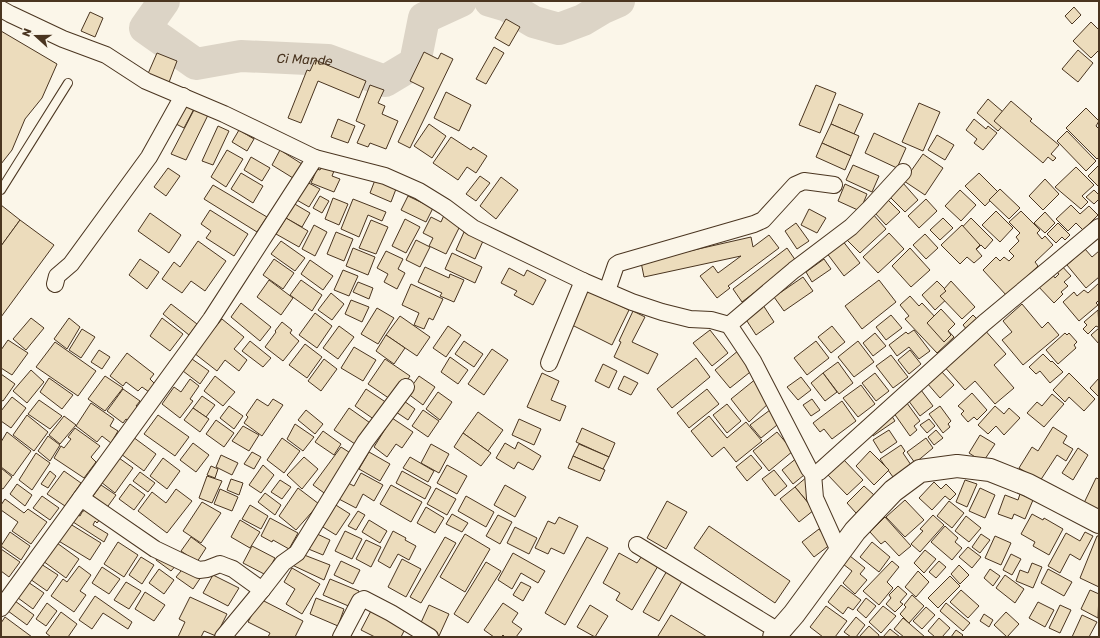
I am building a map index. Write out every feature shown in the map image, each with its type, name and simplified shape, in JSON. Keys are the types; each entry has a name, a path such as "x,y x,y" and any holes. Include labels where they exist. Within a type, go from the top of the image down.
{"main road":[{"path":"776,634 794,614 838,551 854,531 893,491 920,471 957,466 990,470 1028,485 1099,522"}],"street":[{"path":"1,9 63,39 106,55 146,81 224,114 315,158 385,176 419,192 445,207 473,228 583,281 662,312 690,319 711,320 729,325 754,361 809,469 813,474 815,498 838,551"},
{"path":"55,284 57,276 71,264 149,157 183,96"},
{"path":"1,608 210,319 315,158"},
{"path":"729,325 794,270 851,227 903,172"},
{"path":"607,291 616,265 619,263 754,224 763,220 795,185 804,181 834,185"},
{"path":"813,474 820,472 888,408 984,323 1098,230"},
{"path":"549,363 583,281"},
{"path":"223,637 283,563 296,553 365,442 406,387"},
{"path":"81,498 155,549 198,570 207,569 220,564 233,569 262,590"},
{"path":"637,545 772,627 776,634"},
{"path":"341,637 360,601 364,599 391,613 430,637"}],"lane":[{"path":"2,186 68,83"}],"building":[{"path":"1074,7 1081,15 1072,24 1065,16"},
{"path":"90,12 103,18 95,37 81,31"},
{"path":"506,19 520,27 509,46 495,38"},
{"path":"1091,22 1099,30 1099,50 1091,58 1073,41"},
{"path":"1,31 57,64 42,98 25,119 12,150 1,164"},
{"path":"494,47 504,53 486,84 476,79"},
{"path":"1078,50 1093,63 1078,82 1062,69"},
{"path":"424,52 438,59 441,53 453,59 410,148 398,142 424,88 410,81"},
{"path":"157,53 177,61 168,85 147,76"},
{"path":"315,60 366,81 359,98 318,81 301,123 288,118 307,70 310,71"},
{"path":"370,85 384,90 378,103 385,106 382,114 398,121 386,149 370,143 368,147 357,143 365,125 356,121"},
{"path":"816,85 836,93 820,133 799,125"},
{"path":"446,92 471,105 459,131 434,118"},
{"path":"184,99 196,105 184,128 172,122"},
{"path":"988,99 1010,118 998,131 977,113"},
{"path":"1011,101 1032,119 1030,121 1059,145 1051,154 1056,158 1053,161 1048,157 1043,163 994,121"},
{"path":"919,103 940,112 923,151 902,142"},
{"path":"839,104 863,114 854,134 831,124"},
{"path":"195,108 209,113 186,160 171,154"},
{"path":"1086,108 1099,121 1096,126 1099,129 1099,157 1097,159 1066,128"},
{"path":"338,119 355,126 348,143 331,137"},
{"path":"974,119 986,129 988,126 997,133 983,150 974,143 977,139 966,130"},
{"path":"429,124 446,136 432,158 414,146"},
{"path":"831,124 859,136 851,156 822,143"},
{"path":"218,126 229,131 213,165 202,161"},
{"path":"239,130 254,139 247,151 232,142"},
{"path":"1067,131 1096,161 1086,171 1057,141"},
{"path":"874,133 906,148 897,168 865,153"},
{"path":"937,135 954,145 945,160 928,150"},
{"path":"451,137 471,150 473,147 487,156 476,173 467,167 458,180 433,163"},
{"path":"822,143 851,156 845,170 816,157"},
{"path":"227,150 243,159 226,187 211,177"},
{"path":"280,150 302,164 293,178 272,165"},
{"path":"923,154 943,168 925,195 904,181"},
{"path":"251,157 270,168 262,181 244,170"},
{"path":"325,161 336,166 332,176 340,179 334,192 311,183 317,169 320,170"},
{"path":"853,165 879,176 872,192 846,180"},
{"path":"1099,165 1099,187 1088,176"},
{"path":"1076,167 1094,185 1082,196 1088,202 1081,209 1055,187"},
{"path":"168,168 180,176 166,196 154,187"},
{"path":"241,173 263,186 253,203 231,189"},
{"path":"979,173 998,192 985,206 965,186"},
{"path":"480,176 490,183 476,201 466,194"},
{"path":"501,177 518,190 496,219 480,206"},
{"path":"1045,179 1059,194 1043,210 1029,196"},
{"path":"375,180 396,189 391,202 370,193"},
{"path":"305,181 320,189 309,207 295,199"},
{"path":"903,183 918,200 905,212 889,196"},
{"path":"845,184 867,194 860,211 838,201"},
{"path":"213,185 267,217 257,232 204,199"},
{"path":"1000,189 1020,208 1009,219 989,200"},
{"path":"960,190 976,205 961,221 945,206"},
{"path":"1094,190 1099,195 1099,199 1094,204 1086,197"},
{"path":"320,196 329,201 322,213 313,208"},
{"path":"408,196 433,208 426,222 401,210"},
{"path":"333,198 348,204 339,225 325,219"},
{"path":"353,199 386,212 382,221 368,215 359,237 341,229"},
{"path":"926,199 937,211 919,228 908,216"},
{"path":"888,200 900,212 886,225 874,212"},
{"path":"293,203 310,213 302,227 284,217"},
{"path":"1,205 20,220 1,246"},
{"path":"1071,205 1080,214 1089,206 1098,215 1083,230 1076,223 1068,231 1056,219"},
{"path":"809,209 826,218 817,233 801,225"},
{"path":"210,210 248,234 234,256 206,238 211,231 201,224"},
{"path":"996,211 1013,228 1000,242 982,225"},
{"path":"1021,211 1040,230 1037,233 1042,239 1045,236 1053,245 1035,262 1038,266 1007,296 983,270 996,257 1000,261 1004,257 1009,261 1014,256 1009,251 1019,241 1016,237 1020,233 1009,222"},
{"path":"1045,212 1055,223 1045,233 1034,223"},
{"path":"150,213 181,235 169,253 138,231"},
{"path":"445,213 462,222 446,254 429,246 433,238 423,233 431,217 441,222"},
{"path":"872,213 886,229 860,253 845,238"},
{"path":"286,218 308,231 299,247 276,234"},
{"path":"943,218 953,228 940,240 930,230"},
{"path":"971,218 993,240 985,249 981,245 969,256 951,239"},
{"path":"405,219 420,227 406,253 392,246"},
{"path":"20,220 54,245 1,317 1,246"},
{"path":"371,220 388,227 376,254 359,248"},
{"path":"796,223 809,241 797,249 785,231"},
{"path":"1058,223 1070,235 1065,240 1062,237 1056,243 1047,234"},
{"path":"314,225 327,232 315,256 302,249"},
{"path":"962,225 980,245 976,249 982,256 974,263 967,257 960,264 941,245"},
{"path":"336,232 353,239 344,261 327,254"},
{"path":"464,232 483,241 475,259 456,250"},
{"path":"889,233 904,249 878,273 863,257"},
{"path":"925,234 938,248 926,259 913,245"},
{"path":"769,235 779,248 728,286 730,288 717,298 700,276 713,266 718,273 741,256 644,277 641,262 751,237 753,247"},
{"path":"416,240 430,247 420,267 406,260"},
{"path":"842,240 860,263 844,276 826,252"},
{"path":"198,241 226,261 205,291 191,281 182,293 162,279 174,262 180,267"},
{"path":"281,241 305,258 295,271 271,254"},
{"path":"353,248 375,257 368,275 346,266"},
{"path":"787,248 796,261 742,302 733,289"},
{"path":"910,248 930,270 911,287 892,266"},
{"path":"1085,249 1092,257 1099,251 1099,277 1086,288 1067,265"},
{"path":"386,251 403,259 398,269 405,273 397,289 384,282 388,274 377,268"},
{"path":"452,253 482,267 475,283 445,269"},
{"path":"140,259 159,272 147,289 129,275"},
{"path":"274,259 294,273 283,289 263,275"},
{"path":"824,259 831,269 812,282 806,272"},
{"path":"310,260 333,276 323,290 301,274"},
{"path":"1060,264 1071,276 1064,282 1068,286 1061,292 1063,294 1054,303 1037,285 1052,274 1055,278 1059,274 1054,270"},
{"path":"425,267 449,278 450,274 464,280 454,302 440,296 442,293 418,282"},
{"path":"509,268 524,276 527,270 546,280 533,305 514,295 517,291 501,283"},
{"path":"343,270 358,276 349,296 334,290"},
{"path":"803,277 813,291 784,311 774,297"},
{"path":"269,280 293,298 281,315 257,297"},
{"path":"301,280 322,295 312,311 290,295"},
{"path":"879,280 896,302 862,329 845,306"},
{"path":"937,281 951,295 935,310 922,295"},
{"path":"951,281 975,307 962,319 940,296 946,291 944,289"},
{"path":"358,282 373,288 369,299 353,292"},
{"path":"1099,283 1099,300 1096,303 1098,305 1079,321 1063,302 1074,292 1077,296 1084,290 1088,293"},
{"path":"411,284 443,299 433,320 429,318 424,329 414,325 419,313 402,305"},
{"path":"587,289 629,310 612,345 570,324"},
{"path":"331,293 344,304 332,320 318,310"},
{"path":"910,296 919,306 922,303 954,337 937,353 905,319 909,316 900,305"},
{"path":"351,300 369,307 362,322 345,314"},
{"path":"241,303 271,327 260,341 231,317"},
{"path":"171,304 197,324 189,335 163,314"},
{"path":"1022,304 1042,328 1048,322 1059,335 1023,365 1002,340 1012,332 1003,321"},
{"path":"763,305 774,322 756,335 745,318"},
{"path":"377,308 394,318 378,344 361,334"},
{"path":"941,309 955,324 948,331 951,335 944,342 927,323"},
{"path":"1098,310 1099,326 1096,326 1088,334 1083,329 1087,325 1084,322"},
{"path":"633,311 645,317 632,342 658,354 648,374 614,357 621,342 619,341"},
{"path":"315,313 332,326 317,348 299,335"},
{"path":"891,315 902,328 886,340 876,327"},
{"path":"973,315 979,321 968,331 963,325"},
{"path":"400,316 430,337 417,356 386,335"},
{"path":"31,318 44,328 26,350 13,339"},
{"path":"69,318 80,327 67,349 54,339"},
{"path":"162,318 183,334 170,351 150,336"},
{"path":"222,319 244,337 234,349 247,360 239,371 225,360 217,371 194,353"},
{"path":"282,322 292,330 290,333 299,341 283,361 265,347"},
{"path":"339,326 354,337 338,359 323,348"},
{"path":"448,326 461,335 446,357 433,348"},
{"path":"832,326 845,342 831,353 818,337"},
{"path":"983,328 1006,354 994,365 1014,388 995,404 975,381 965,390 942,364"},
{"path":"1099,328 1099,344 1091,335"},
{"path":"82,329 95,337 81,358 69,350"},
{"path":"710,330 728,353 712,366 693,343"},
{"path":"914,330 930,351 919,359 909,347 897,356 889,345 906,332 908,334"},
{"path":"875,333 886,346 873,356 863,343"},
{"path":"1065,333 1067,335 1069,333 1077,342 1074,345 1076,348 1058,364 1046,350"},
{"path":"386,335 405,348 394,364 376,351"},
{"path":"8,340 28,353 12,375 1,368 1,350"},
{"path":"250,341 271,358 263,367 242,351"},
{"path":"464,341 483,354 474,367 455,354"},
{"path":"816,341 829,358 807,375 794,358"},
{"path":"858,341 874,362 854,377 838,357"},
{"path":"55,342 96,371 78,396 36,367"},
{"path":"305,344 322,357 307,378 289,365"},
{"path":"354,347 376,360 363,381 341,368"},
{"path":"492,349 508,360 484,395 468,384"},
{"path":"99,350 110,357 102,369 91,362"},
{"path":"739,350 754,369 730,388 715,370"},
{"path":"910,350 921,364 909,374 898,360"},
{"path":"127,353 154,374 150,379 155,384 149,392 142,387 138,391 126,382 123,386 110,376"},
{"path":"1043,354 1063,372 1050,383 1040,371 1036,374 1029,367"},
{"path":"891,355 908,377 893,388 876,366"},
{"path":"450,357 468,370 458,384 441,372"},
{"path":"696,358 710,377 672,408 657,389"},
{"path":"192,359 209,371 200,384 183,371"},
{"path":"324,359 337,369 321,391 308,381"},
{"path":"385,359 410,376 393,401 368,384"},
{"path":"838,362 853,383 839,394 823,373"},
{"path":"603,364 617,371 609,388 595,381"},
{"path":"31,370 44,382 27,403 13,391"},
{"path":"941,371 954,385 940,398 927,383"},
{"path":"542,373 559,381 551,400 566,406 560,421 527,407"},
{"path":"823,373 837,392 825,401 811,383"},
{"path":"875,373 889,391 876,401 862,383"},
{"path":"1069,373 1095,399 1084,411 1069,397 1065,402 1053,390"},
{"path":"1,374 15,384 3,401 1,400"},
{"path":"105,376 123,388 105,411 88,399"},
{"path":"215,376 235,392 223,406 204,391"},
{"path":"419,376 435,387 423,405 407,393"},
{"path":"624,376 638,383 631,395 618,389"},
{"path":"801,377 811,390 798,400 787,387"},
{"path":"49,378 73,395 62,409 40,392"},
{"path":"757,378 772,400 749,422 731,399"},
{"path":"1099,378 1099,397 1090,388"},
{"path":"190,379 199,386 190,399 193,401 180,418 162,404 174,387 181,392"},
{"path":"861,385 875,404 858,417 843,398"},
{"path":"918,386 933,406 920,416 905,396"},
{"path":"123,389 140,401 136,406 140,409 130,422 126,419 123,423 107,411"},
{"path":"366,389 387,403 375,420 355,406"},
{"path":"707,389 719,404 689,428 677,413"},
{"path":"438,392 452,402 440,420 426,409"},
{"path":"972,393 987,410 977,420 974,417 968,422 961,414 964,411 958,406"},
{"path":"1052,394 1064,404 1044,427 1027,413 1037,402 1042,406"},
{"path":"202,396 215,405 206,417 193,408"},
{"path":"12,397 26,408 11,428 1,421 1,411"},
{"path":"257,399 268,406 273,399 283,405 262,436 244,423 248,417 246,415"},
{"path":"812,399 820,410 811,416 803,405"},
{"path":"904,399 920,421 914,426 917,430 910,436 891,409"},
{"path":"39,400 62,416 50,429 28,414"},
{"path":"404,401 415,409 408,420 396,412"},
{"path":"842,401 856,421 832,439 824,429 820,432 813,423"},
{"path":"91,403 114,419 110,426 118,431 111,443 102,436 97,442 76,426"},
{"path":"727,404 741,421 727,433 713,415"},
{"path":"229,406 243,416 234,429 220,418"},
{"path":"940,406 951,421 948,424 950,427 943,433 929,414"},
{"path":"995,406 1004,414 1009,408 1020,418 1004,435 996,426 988,434 978,425"},
{"path":"774,407 782,421 761,438 750,425"},
{"path":"193,408 209,419 200,432 184,420"},
{"path":"349,408 373,425 358,446 334,430"},
{"path":"306,410 323,424 315,434 298,420"},
{"path":"423,410 439,421 428,437 412,426"},
{"path":"478,412 503,430 488,451 463,433"},
{"path":"889,412 895,421 873,436 869,429"},
{"path":"27,415 48,432 34,451 13,435"},
{"path":"158,415 189,437 175,456 144,434"},
{"path":"64,416 76,425 60,444 49,435"},
{"path":"709,416 727,438 746,422 762,441 736,462 724,447 712,457 691,431"},
{"path":"392,418 413,432 402,448 396,444 387,457 374,447"},
{"path":"519,419 541,429 534,445 512,435"},
{"path":"929,419 935,426 927,433 920,425"},
{"path":"216,420 234,433 224,447 206,434"},
{"path":"295,424 314,437 303,451 287,439"},
{"path":"243,426 259,435 249,451 232,441"},
{"path":"1053,427 1067,436 1063,443 1073,449 1066,461 1057,455 1040,481 1019,468 1032,447 1038,451"},
{"path":"75,428 100,446 91,457 96,462 84,478 54,458 61,446 64,448 71,439 68,437"},
{"path":"582,428 615,443 609,457 576,442"},
{"path":"889,430 897,442 881,453 873,440"},
{"path":"936,430 943,438 934,445 928,437"},
{"path":"323,431 341,444 334,455 315,442"},
{"path":"7,432 31,451 13,476 1,467 1,442"},
{"path":"777,432 793,451 769,471 753,451"},
{"path":"463,433 491,453 481,466 454,447"},
{"path":"980,435 995,444 983,462 969,453"},
{"path":"48,436 60,445 50,461 38,451"},
{"path":"133,437 156,454 144,471 121,454"},
{"path":"282,438 300,451 284,473 267,460"},
{"path":"926,438 933,448 915,463 907,452"},
{"path":"518,442 541,456 533,470 518,462 514,469 496,458 505,443 515,449"},
{"path":"193,443 209,455 196,472 180,460"},
{"path":"431,444 449,454 439,473 421,463"},
{"path":"579,444 609,457 603,469 573,456"},
{"path":"901,445 905,451 903,453 911,465 893,477 880,459"},
{"path":"341,447 355,456 327,495 313,485"},
{"path":"1078,448 1088,455 1073,480 1062,473"},
{"path":"870,451 889,470 874,485 856,466"},
{"path":"252,452 261,457 254,469 244,464"},
{"path":"369,452 390,464 380,481 359,469"},
{"path":"36,453 50,463 32,490 19,480"},
{"path":"221,455 238,463 232,475 216,467"},
{"path":"751,455 762,468 747,481 736,467"},
{"path":"573,456 605,470 600,481 568,468"},
{"path":"304,457 318,469 302,489 287,475"},
{"path":"410,457 434,471 428,482 403,468"},
{"path":"798,457 809,471 793,484 782,470"},
{"path":"119,458 133,468 115,493 101,482"},
{"path":"163,458 180,471 167,489 150,476"},
{"path":"843,459 863,480 847,495 827,474"},
{"path":"263,465 274,475 261,493 249,485"},
{"path":"447,465 467,476 457,494 437,483"},
{"path":"211,466 218,469 215,478 207,475"},
{"path":"1,468 12,477 3,489 1,488"},
{"path":"774,470 787,486 775,496 762,479"},
{"path":"50,471 56,476 48,488 41,484"},
{"path":"64,471 81,483 65,506 47,494"},
{"path":"402,471 431,487 425,499 396,483"},
{"path":"140,472 155,483 148,492 133,481"},
{"path":"361,473 383,485 374,501 363,494 356,508 337,498 346,482 354,486"},
{"path":"207,476 222,481 212,503 199,498"},
{"path":"808,476 811,506 795,487"},
{"path":"1096,478 1099,479 1099,511 1084,503"},
{"path":"231,479 243,483 239,495 227,490"},
{"path":"280,480 291,487 282,499 271,492"},
{"path":"965,480 977,484 967,507 956,502"},
{"path":"934,482 941,489 946,484 956,494 950,500 945,496 932,510 919,498"},
{"path":"17,484 32,495 25,506 10,494"},
{"path":"130,484 145,495 134,510 119,499"},
{"path":"101,485 116,495 103,513 88,503"},
{"path":"391,485 422,502 411,522 380,504"},
{"path":"505,485 526,497 515,517 494,505"},
{"path":"864,486 874,495 856,513 847,503"},
{"path":"795,487 814,510 799,522 780,499"},
{"path":"298,488 319,504 296,530 279,516"},
{"path":"436,488 456,499 447,515 427,504"},
{"path":"980,488 995,495 985,518 969,511"},
{"path":"176,489 192,501 167,533 138,511 152,492 166,503"},
{"path":"220,489 238,497 232,511 214,504"},
{"path":"265,493 281,505 275,515 258,502"},
{"path":"1020,494 1033,500 1025,519 1014,514 1012,519 998,514 1005,495 1018,500"},
{"path":"42,496 59,508 50,520 33,508"},
{"path":"466,496 494,512 486,527 458,511"},
{"path":"5,499 24,513 28,509 47,522 31,544 12,531 18,522 1,510 1,505"},
{"path":"905,500 924,520 905,537 886,517"},
{"path":"667,501 687,512 666,549 647,538"},
{"path":"949,501 964,513 952,528 937,516"},
{"path":"202,502 221,513 201,543 183,531"},
{"path":"331,502 350,514 336,535 318,524"},
{"path":"250,505 268,516 261,529 242,519"},
{"path":"426,507 444,518 435,533 417,523"},
{"path":"85,510 101,518 97,523 95,521 93,525 108,534 104,542 70,520 74,513 80,516"},
{"path":"358,511 365,515 356,530 348,526"},
{"path":"452,514 468,523 462,532 446,524"},
{"path":"1032,514 1043,520 1044,518 1063,529 1049,555 1033,546 1035,542 1021,534"},
{"path":"498,515 512,522 500,544 486,536"},
{"path":"933,515 944,525 920,552 911,544 923,531 920,529"},
{"path":"966,516 981,528 969,542 955,531"},
{"path":"559,517 578,526 564,554 551,548 548,554 535,548 548,521 555,524"},
{"path":"885,517 911,546 899,556 885,541 881,544 870,532"},
{"path":"270,518 298,533 289,549 273,540 272,542 261,536"},
{"path":"240,520 260,532 250,548 231,537"},
{"path":"369,520 387,531 380,543 362,532"},
{"path":"67,522 101,543 90,560 57,540"},
{"path":"709,526 790,581 775,603 694,548"},
{"path":"945,526 958,538 955,542 962,548 952,560 931,542"},
{"path":"515,527 537,538 529,554 507,543"},
{"path":"819,529 831,544 814,557 802,542"},
{"path":"345,531 362,539 352,559 335,551"},
{"path":"393,531 406,538 405,540 416,546 409,560 398,554 390,568 378,561"},
{"path":"10,532 30,546 21,560 1,546"},
{"path":"313,532 330,540 323,555 306,548"},
{"path":"1085,532 1093,536 1080,560 1070,554 1060,573 1048,566 1066,533 1080,541"},
{"path":"465,534 490,549 465,592 440,577"},
{"path":"981,534 990,540 980,553 972,547"},
{"path":"995,536 1011,543 1001,565 985,558"},
{"path":"1097,536 1099,536 1099,587 1080,578"},
{"path":"191,537 206,548 197,562 181,551"},
{"path":"445,537 456,543 421,603 410,597"},
{"path":"587,537 608,548 565,625 545,613"},
{"path":"366,540 381,547 371,567 356,559"},
{"path":"118,542 138,555 124,577 104,564"},
{"path":"872,542 890,557 879,572 860,557"},
{"path":"57,543 79,559 66,578 43,561"},
{"path":"252,546 275,558 266,575 243,563"},
{"path":"968,547 981,557 972,568 959,557"},
{"path":"1,549 20,562 9,577 1,571"},
{"path":"925,550 936,559 924,573 914,563"},
{"path":"159,553 178,563 171,571 156,560"},
{"path":"299,553 330,565 324,580 290,564"},
{"path":"513,553 545,571 538,583 521,573 512,589 498,580"},
{"path":"619,553 637,563 642,556 658,566 632,610 616,600 620,593 603,583"},
{"path":"1011,554 1021,559 1012,575 1003,570"},
{"path":"850,556 865,568 860,574 867,580 855,594 843,583 852,571 843,564"},
{"path":"141,557 154,565 142,584 129,575"},
{"path":"402,559 421,569 406,597 388,587"},
{"path":"341,561 360,570 353,584 334,575"},
{"path":"892,561 899,567 887,582 893,588 879,605 863,591"},
{"path":"939,561 946,567 936,578 929,572"},
{"path":"486,562 501,571 468,623 454,614"},
{"path":"1032,563 1042,567 1033,588 1016,581 1020,570 1028,573"},
{"path":"41,564 58,575 47,591 30,579"},
{"path":"186,565 203,574 193,589 176,577"},
{"path":"959,565 969,575 960,584 951,574"},
{"path":"79,566 91,575 80,591 86,595 74,612 51,596 63,579 67,582"},
{"path":"102,567 120,579 109,594 92,583"},
{"path":"292,568 320,584 302,614 286,604 295,589 284,582"},
{"path":"159,569 174,580 164,594 149,583"},
{"path":"668,569 684,578 659,621 643,612"},
{"path":"990,569 1000,576 993,586 984,578"},
{"path":"1048,569 1072,582 1064,596 1041,583"},
{"path":"918,571 929,582 916,597 905,587"},
{"path":"213,575 239,588 228,606 203,593"},
{"path":"1005,575 1024,589 1015,603 996,588"},
{"path":"950,576 960,586 938,608 928,598"},
{"path":"330,579 359,591 353,608 323,595"},
{"path":"25,580 44,593 33,609 14,595"},
{"path":"126,582 141,591 129,609 114,600"},
{"path":"521,582 531,587 523,601 513,595"},
{"path":"841,585 861,600 853,610 848,607 843,614 828,602"},
{"path":"898,586 907,594 900,602 903,604 895,612 886,604 891,598 889,595"},
{"path":"961,590 979,606 968,618 950,602"},
{"path":"1090,590 1099,594 1098,618 1081,609"},
{"path":"145,592 165,605 154,621 135,609"},
{"path":"912,595 924,606 909,623 900,614 906,607 904,605"},
{"path":"95,596 132,622 128,629 103,613 92,629 79,620"},
{"path":"190,597 227,614 216,636 204,631 201,637 178,637 185,622 179,619"},
{"path":"316,598 344,609 338,626 310,614"},
{"path":"866,598 876,606 866,618 857,610"},
{"path":"260,599 303,621 295,637 268,637 270,633 248,622"},
{"path":"15,601 34,615 27,625 8,611"},
{"path":"1038,602 1054,610 1045,627 1029,618"},
{"path":"47,603 57,611 46,626 36,619"},
{"path":"503,603 518,613 512,622 522,629 516,637 505,637 503,635 501,637 494,637 484,630"},
{"path":"946,603 970,623 963,631 940,611"},
{"path":"429,605 449,614 439,636 419,627"},
{"path":"590,605 608,616 595,637 577,627"},
{"path":"1060,605 1071,610 1060,633 1049,628"},
{"path":"826,606 847,621 835,637 823,637 810,627"},
{"path":"883,606 896,616 881,633 869,622"},
{"path":"373,607 407,625 401,637 375,637 361,630"},
{"path":"926,607 935,615 922,629 913,621"},
{"path":"61,612 77,624 68,637 51,637 46,633"},
{"path":"1006,612 1019,624 1007,637 994,625"},
{"path":"984,614 993,620 989,627 980,621"},
{"path":"671,615 707,637 658,636"},
{"path":"1082,615 1097,622 1089,637 1072,637"},
{"path":"5,617 32,637 1,637 1,623"},
{"path":"856,617 865,625 856,637 851,637 844,632"},
{"path":"903,618 925,637 904,637 894,629"},
{"path":"939,618 950,628 942,637 935,637 928,631"},
{"path":"869,626 879,635 878,637 859,637"},
{"path":"890,629 900,637 883,637"},
{"path":"956,630 963,635 961,637 951,637"}],"waterway":[{"name":"Ci Mande","path":"164,1 145,28 196,64 241,56 328,60 385,81 415,63 424,18 461,1"},
{"name":"Ci Mande","path":"490,1 507,6 534,22 559,29 583,20 603,8 619,1"}]}
